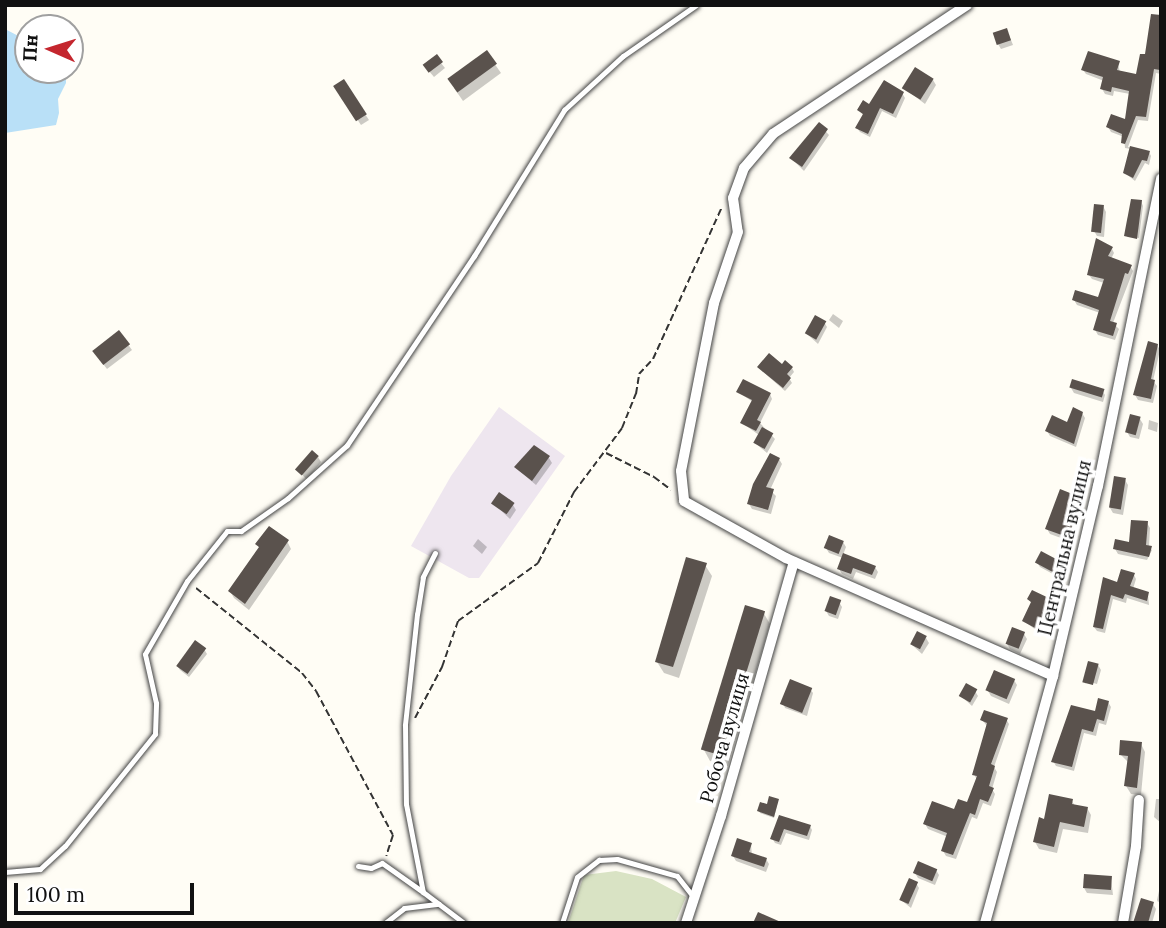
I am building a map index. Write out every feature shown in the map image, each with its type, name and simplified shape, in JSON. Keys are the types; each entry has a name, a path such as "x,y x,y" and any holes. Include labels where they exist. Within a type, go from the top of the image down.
{"street":[{"path":"967,5 773,134 744,168 733,198 738,232 714,303 681,471 684,501 794,562 1053,676"},
{"name":"Центральна вулиця","path":"985,923 1053,676 1098,486 1161,178"},
{"name":"Робоча вулиця","path":"686,923 794,562"},
{"path":"1123,923 1136,846 1139,800"}],"lane":[{"path":"5,872 40,869 57,854 155,734 156,703 145,654 187,581 227,531 241,531 288,498 347,445 474,256 564,110 623,56 696,5"},
{"path":"423,892 406,804 405,737 423,577 435,553"},
{"path":"562,923 577,877 599,860 617,859 677,876 694,898"},
{"path":"358,866 371,868 382,863 464,923"},
{"path":"385,923 404,908 439,904"}],"path":[{"path":"405,737 442,667 458,621 538,563 574,492 622,428 636,394 639,374 653,359 725,201"},
{"path":"605,453 617,456 654,477 684,501"},
{"path":"187,581 302,673 316,691 393,835 390,849 382,863"}],"shaded area":[{"path":"499,407 565,456 479,578 469,578 411,546 451,476"}],"green space":[{"path":"616,871 652,879 686,897 675,923 568,923 584,875"}],"water":[{"path":"5,29 14,34 14,84 66,84 58,99 56,125 5,133"}],"building":[{"path":"1151,14 1161,15 1160,70 1154,69 1146,117 1136,116 1125,144 1121,143 1122,134 1106,127 1111,114 1125,119 1129,91 1112,87 1111,92 1100,89 1103,77 1081,70 1088,51 1120,61 1117,70 1136,74 1140,54 1145,54"},
{"path":"1007,28 1011,40 997,45 993,33"},
{"path":"487,50 497,64 457,93 447,79"},
{"path":"437,54 443,62 429,73 423,65"},
{"path":"915,67 934,79 920,100 902,88"},
{"path":"344,79 367,114 356,121 333,86"},
{"path":"884,80 904,92 893,114 880,108 868,134 855,128 863,114 857,110 863,100 869,104"},
{"path":"819,122 828,129 802,167 789,158"},
{"path":"1130,146 1150,151 1147,161 1142,160 1133,178 1123,173"},
{"path":"1131,199 1142,200 1137,239 1124,236"},
{"path":"1094,204 1104,205 1101,233 1091,232"},
{"path":"1096,238 1113,247 1108,256 1132,265 1128,274 1125,273 1110,321 1117,323 1113,336 1093,330 1099,310 1072,300 1075,290 1098,297 1104,279 1087,275"},
{"path":"815,315 826,321 816,340 805,333"},
{"path":"119,330 130,344 103,365 92,351"},
{"path":"1148,341 1158,344 1151,379 1155,380 1151,399 1133,395"},
{"path":"769,353 782,364 785,360 793,367 787,374 791,378 783,388 757,367"},
{"path":"743,379 771,393 757,420 761,422 756,431 740,423 752,400 736,392"},
{"path":"1072,379 1105,389 1102,398 1069,388"},
{"path":"1073,407 1083,412 1074,444 1045,431 1052,415 1067,422"},
{"path":"1130,414 1141,417 1136,435 1125,432"},
{"path":"762,427 773,433 765,449 753,443"},
{"path":"534,445 550,456 532,481 514,467"},
{"path":"312,450 319,456 302,476 295,470"},
{"path":"770,453 780,458 766,487 774,489 768,510 747,504 753,484"},
{"path":"1114,476 1126,478 1121,509 1109,508"},
{"path":"1060,489 1075,495 1065,521 1075,525 1070,538 1045,529"},
{"path":"499,492 515,503 507,514 491,503"},
{"path":"1131,520 1148,521 1146,545 1152,546 1149,557 1113,549 1115,539 1129,542"},
{"path":"269,526 289,540 245,604 228,591 259,547 255,544"},
{"path":"829,535 844,541 839,554 824,548"},
{"path":"1041,551 1064,563 1058,575 1035,562"},
{"path":"843,553 876,566 872,575 853,568 851,574 837,569"},
{"path":"686,557 707,563 673,667 655,662"},
{"path":"1121,569 1135,573 1130,586 1149,592 1147,601 1125,594 1123,599 1111,595 1103,629 1093,627 1103,577 1117,582"},
{"path":"1032,590 1053,600 1037,629 1022,621 1031,602 1027,599"},
{"path":"830,596 841,600 836,615 825,611"},
{"path":"745,605 765,611 721,756 701,749"},
{"path":"1012,627 1025,632 1019,649 1006,644"},
{"path":"917,631 927,636 920,649 910,644"},
{"path":"195,640 206,648 188,674 176,666"},
{"path":"1088,661 1099,664 1093,685 1082,682"},
{"path":"994,670 1015,679 1007,699 985,690"},
{"path":"790,679 812,688 802,713 780,704"},
{"path":"966,683 977,689 970,702 959,696"},
{"path":"1098,698 1109,701 1104,721 1097,719 1093,732 1082,729 1072,767 1051,762 1071,705 1095,711"},
{"path":"984,710 1008,718 991,764 995,766 989,786 994,788 988,802 980,799 975,815 970,813 953,855 941,851 947,833 923,824 932,801 954,809 958,799 967,802 977,776 972,775 987,723 980,720"},
{"path":"1120,740 1142,742 1137,788 1124,786 1128,756 1119,755"},
{"path":"1049,794 1073,799 1072,804 1088,807 1084,827 1060,822 1054,847 1033,842 1039,817 1044,819"},
{"path":"769,796 779,799 774,817 757,811 760,802 767,804"},
{"path":"779,815 811,825 807,836 784,829 779,842 770,839"},
{"path":"737,838 752,843 749,852 767,858 764,867 731,856"},
{"path":"918,861 937,869 932,881 913,873"},
{"path":"1084,874 1112,876 1111,890 1083,888"},
{"path":"909,878 918,882 908,904 899,900"},
{"path":"1141,898 1154,902 1148,923 1133,923"},
{"path":"758,912 783,923 753,923"}]}
